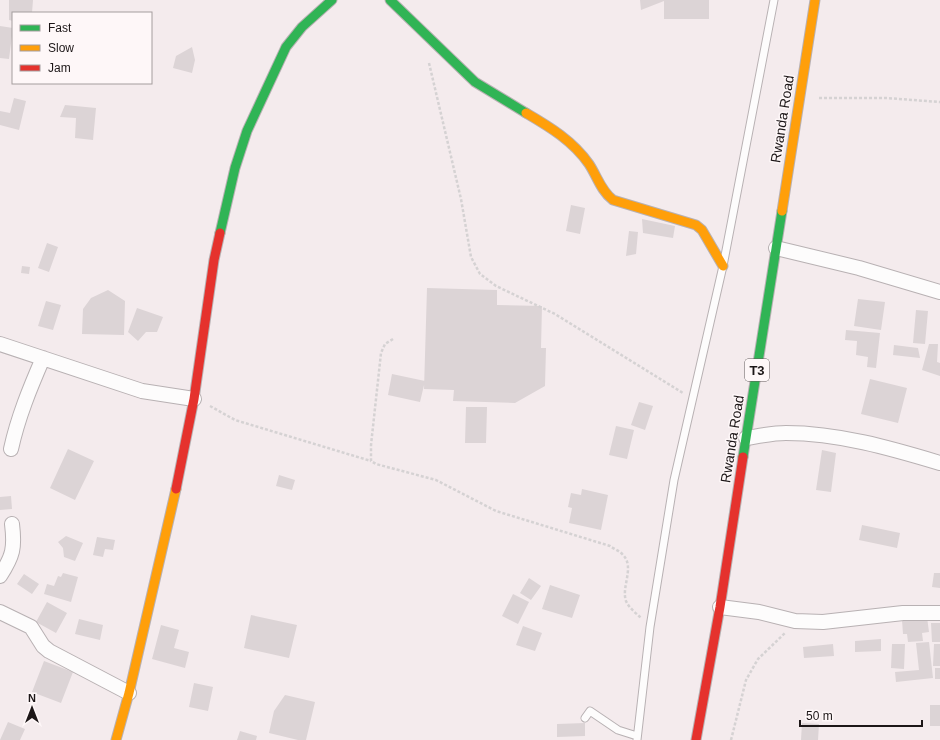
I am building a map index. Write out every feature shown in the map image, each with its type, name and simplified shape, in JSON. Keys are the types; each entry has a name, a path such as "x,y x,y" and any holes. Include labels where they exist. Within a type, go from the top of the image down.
{"main road":[{"path":"116,740 160,566 194,399 214,260 235,168 247,131 286,47 302,27 332,0"},
{"path":"390,0 475,82 558,132 576,148 589,164 606,195 613,200 696,225 702,230 722,266"},
{"name":"Rwanda Road","path":"696,740 720,606 815,0"}],"street":[{"path":"776,248 860,268 940,292"},
{"path":"0,344 142,391 194,399"},
{"path":"12,449 16,426 44,358"},
{"path":"746,438 785,433 818,436 866,443 940,463"},
{"path":"0,576 13,553 14,545 12,524"},
{"path":"720,606 759,612 795,621 823,622 903,613 940,613"},
{"path":"0,612 31,627 43,646 49,651 129,693"}],"lane":[{"path":"585,718 590,711 618,730 637,738 650,627 674,480 722,266 774,0"}],"path":[{"path":"428,61 461,199 471,257 480,274 496,286 555,314 692,399"},
{"path":"799,98 886,98 940,102"},
{"path":"371,461 371,445 381,353 385,344 393,339"},
{"path":"194,399 236,420 449,486 496,511 610,546 623,555 626,561 628,568 624,593 626,602 650,627"},
{"path":"731,740 740,698 751,669 795,621"}],"building":[{"path":"9,0 33,0 32,12 12,12 12,21 9,20"},
{"path":"640,0 709,0 709,19 664,19 664,1 641,10"},
{"path":"0,26 12,28 9,59 0,58"},
{"path":"192,47 195,60 192,73 173,68 176,56"},
{"path":"14,98 26,101 19,130 0,125 0,111 10,113"},
{"path":"65,105 96,108 93,140 75,138 76,118 60,117"},
{"path":"571,205 585,208 580,234 566,231"},
{"path":"642,219 675,226 673,238 643,233"},
{"path":"629,231 638,232 636,254 626,256"},
{"path":"47,243 58,247 49,272 38,268"},
{"path":"22,266 30,267 29,274 21,273"},
{"path":"427,288 497,290 497,305 542,306 541,348 546,348 545,386 515,403 453,401 454,390 424,389"},
{"path":"108,290 125,301 124,335 82,334 83,309 91,298"},
{"path":"858,299 885,302 881,330 854,326"},
{"path":"46,301 61,305 53,330 38,326"},
{"path":"137,308 163,317 157,332 146,332 138,341 128,332"},
{"path":"916,310 928,311 925,344 913,343"},
{"path":"846,330 880,333 876,368 867,367 868,357 856,355 857,341 845,340"},
{"path":"929,344 938,344 937,362 940,363 940,376 922,370"},
{"path":"894,345 918,348 920,358 893,355"},
{"path":"392,374 425,381 420,402 388,395"},
{"path":"870,379 907,388 898,423 861,414"},
{"path":"639,402 653,406 645,430 631,425"},
{"path":"466,407 487,407 486,443 465,443"},
{"path":"616,426 634,430 627,459 609,455"},
{"path":"68,449 94,461 75,500 50,488"},
{"path":"822,450 836,453 831,492 816,490"},
{"path":"279,475 295,480 292,490 276,486"},
{"path":"582,489 608,495 601,530 569,523 572,508 568,507 571,493 581,495"},
{"path":"11,496 12,509 0,510 0,497"},
{"path":"862,525 900,533 897,548 859,540"},
{"path":"66,536 83,543 75,561 64,557 63,548 58,542"},
{"path":"97,537 115,540 113,550 105,549 103,557 93,555"},
{"path":"63,573 78,577 71,602 44,594 47,584 54,586 58,576 61,577"},
{"path":"934,573 940,573 940,588 932,587"},
{"path":"24,574 39,584 32,594 17,584"},
{"path":"529,578 541,586 531,600 520,593"},
{"path":"550,585 580,595 572,618 542,609"},
{"path":"513,594 529,602 518,624 502,616"},
{"path":"47,602 67,613 56,633 36,622"},
{"path":"251,615 297,625 289,658 244,648"},
{"path":"927,617 929,632 922,633 923,641 908,642 907,634 903,634 902,620"},
{"path":"79,619 103,625 100,640 75,634"},
{"path":"931,623 940,623 940,642 932,642"},
{"path":"161,625 179,630 174,648 189,652 185,668 152,659"},
{"path":"523,626 542,633 535,651 516,645"},
{"path":"881,639 881,651 855,652 855,641"},
{"path":"929,642 933,678 896,682 895,672 919,670 916,643"},
{"path":"833,644 834,656 804,658 803,647"},
{"path":"892,644 905,644 904,669 891,668"},
{"path":"934,644 940,644 940,666 933,666"},
{"path":"44,661 73,672 61,703 32,692"},
{"path":"935,668 940,668 940,679 935,679"},
{"path":"194,683 213,687 208,711 189,707"},
{"path":"285,695 315,702 306,740 298,740 269,733 274,711"},
{"path":"930,705 940,705 940,726 930,726"},
{"path":"8,722 25,729 20,740 0,740"},
{"path":"585,723 585,736 557,737 557,724"},
{"path":"802,723 819,724 818,740 801,740"},
{"path":"240,731 257,736 256,740 237,740"}],"traffic: fast":[{"path":"220,233 235,168 247,131 286,47 302,27 332,0"},
{"path":"390,0 475,82 526,113"},
{"path":"743,457 782,211"}],"traffic: slow":[{"path":"782,211 815,0"},
{"path":"526,113 552,129 576,148 589,164 605,192 613,200 696,225 702,230 723,266"},
{"path":"116,740 129,693 176,489"}],"traffic: jam":[{"path":"176,489 194,399 214,260 220,233"},
{"path":"696,740 720,607 743,457"}]}
